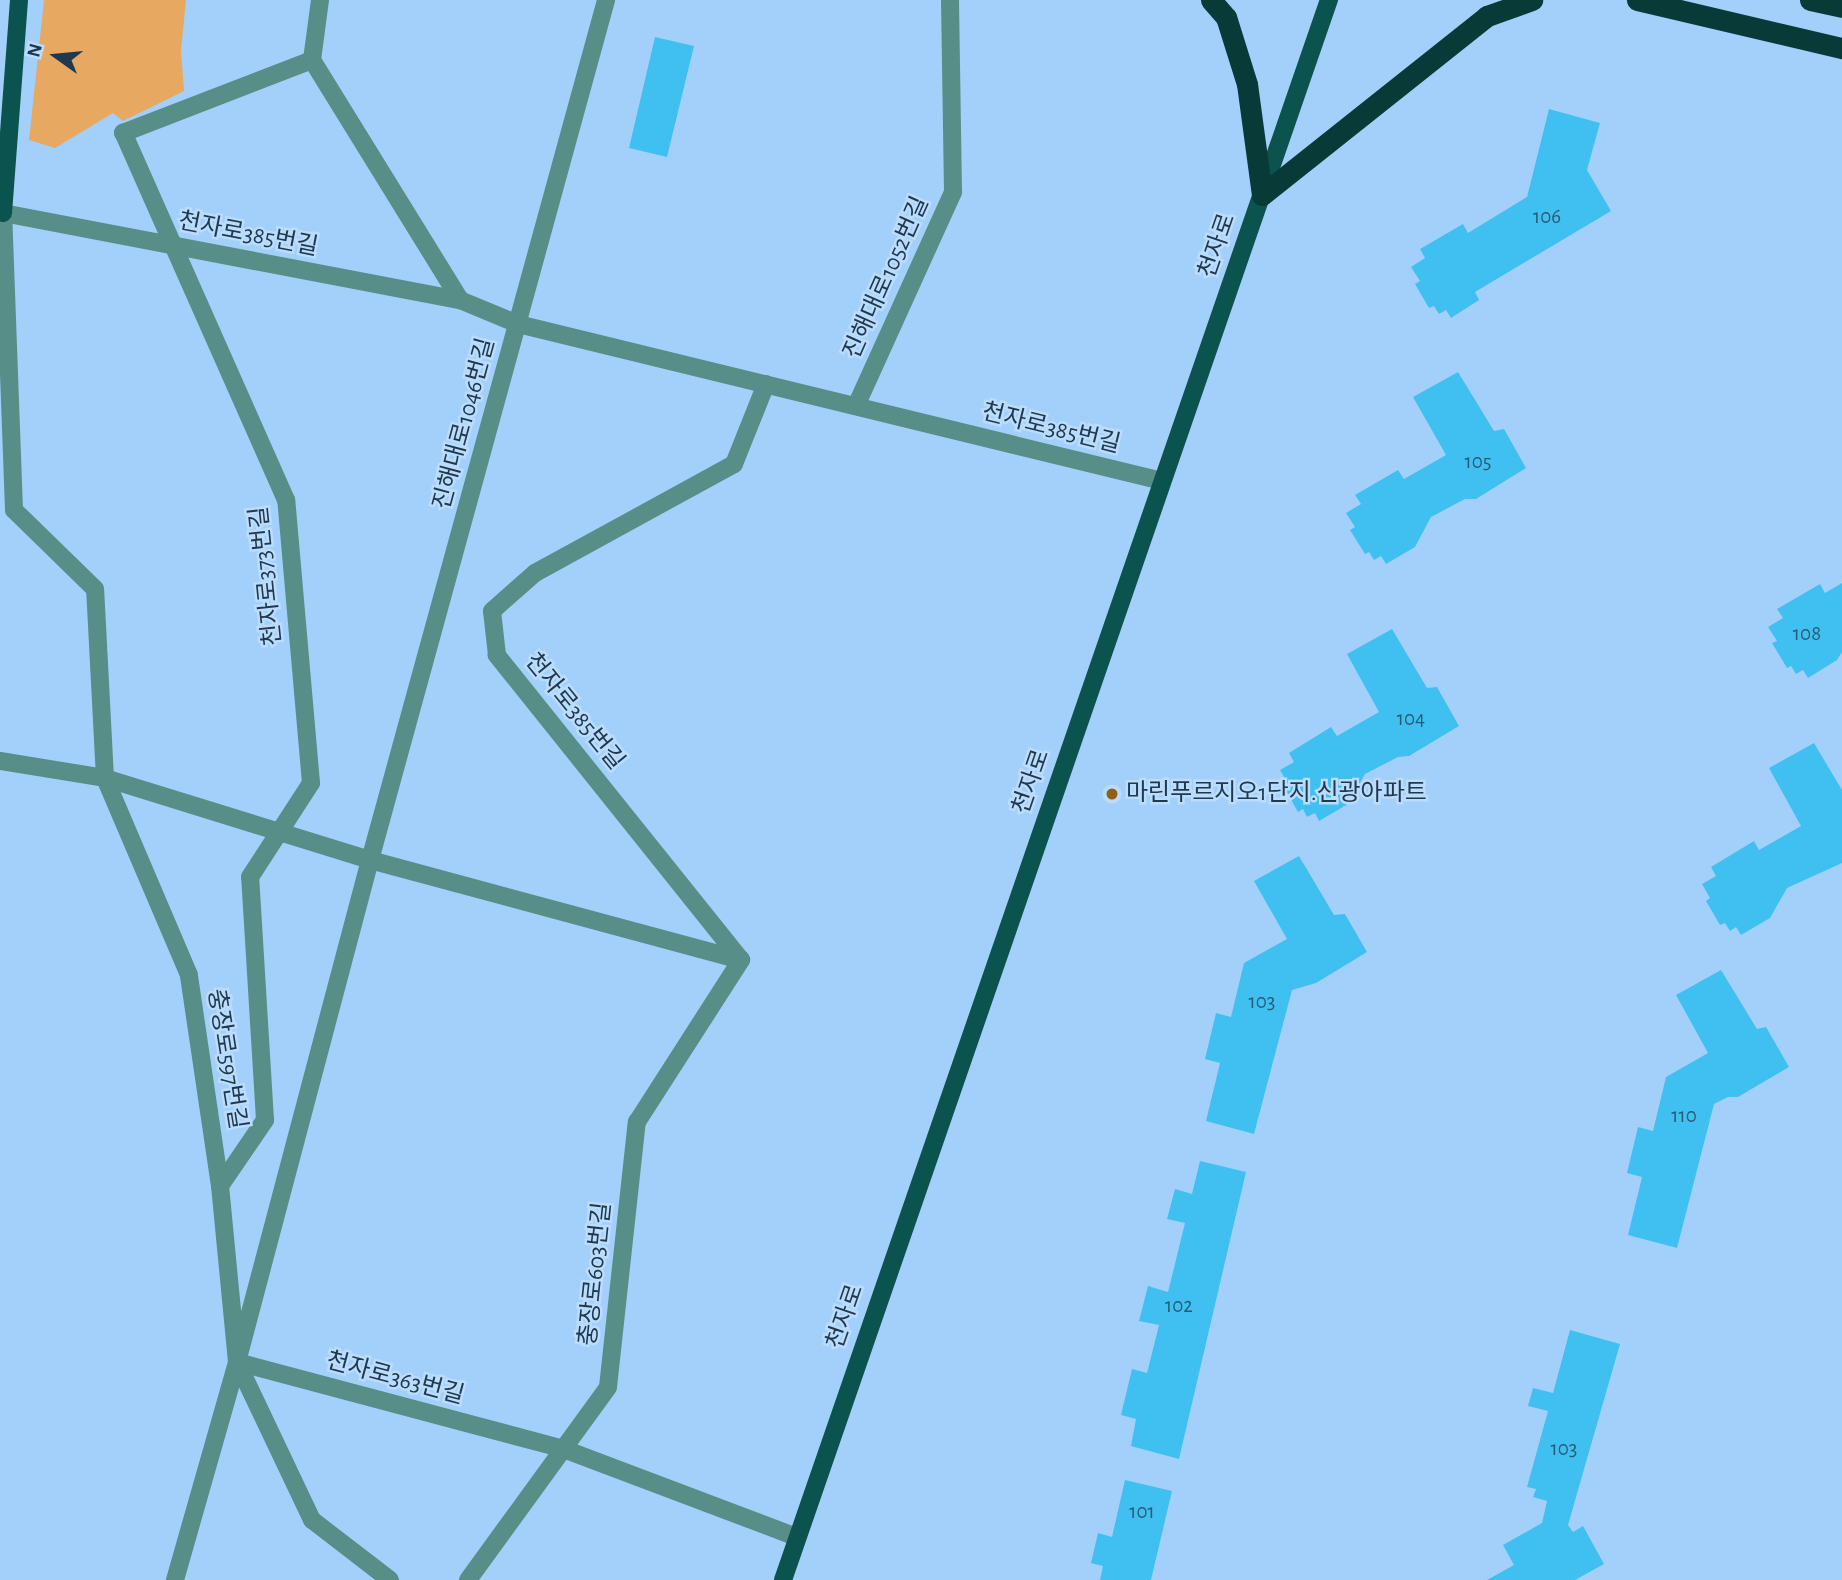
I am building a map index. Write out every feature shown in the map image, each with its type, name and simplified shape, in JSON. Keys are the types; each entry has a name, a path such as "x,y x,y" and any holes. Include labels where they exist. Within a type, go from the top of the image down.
{"highway":[{"path":"1211,0 1226,18 1247,84 1262,195"},
{"path":"1262,195 1487,16 1532,0"},
{"path":"1637,0 1842,48"},
{"path":"1810,0 1842,6"}],"main road":[{"path":"3,213 19,0"},
{"name":"천자로","path":"783,1580 1329,0"}],"street":[{"path":"320,0 312,60 460,300"},
{"name":"진해대로1046번길","path":"370,860 606,0"},
{"name":"진해대로1052번길","path":"856,406 953,192 950,0"},
{"name":"천자로373번길","path":"220,1186 265,1120 250,877 311,783 286,500 123,133 312,60"},
{"name":"천자로385번길","path":"3,213 460,300 518,324 1162,481"},
{"path":"3,213 14,510 95,589 105,778"},
{"name":"천자로385번길","path":"741,960 497,655 492,611 536,573 734,464 766,384"},
{"path":"0,761 105,778 370,860 741,960"},
{"name":"충장로597번길","path":"105,778 189,975 220,1186 237,1363"},
{"name":"충장로597번길","path":"175,1580 237,1363 370,860"},
{"name":"충장로603번길","path":"468,1580 561,1448 608,1387 637,1122 741,960"},
{"path":"237,1363 312,1520 390,1580"},
{"name":"천자로363번길","path":"237,1363 561,1448 796,1537"}],"shaded area":[{"path":"44,0 186,0 181,50 184,91 123,121 113,113 55,148 29,140"}],"building":[{"path":"655,37 694,46 667,157 629,148"},
{"path":"1549,109 1600,123 1587,170 1611,211 1475,292 1479,300 1451,318 1446,310 1439,314 1434,306 1429,308 1415,284 1420,281 1411,267 1425,258 1420,249 1463,224 1468,233 1527,197"},
{"path":"1458,372 1494,431 1504,429 1526,468 1476,499 1465,499 1431,517 1415,547 1386,564 1381,556 1374,560 1369,552 1365,554 1350,530 1355,527 1346,513 1361,504 1355,495 1398,470 1404,479 1446,455 1413,397"},
{"path":"1842,583 1842,652 1837,660 1808,678 1803,670 1796,674 1791,666 1787,668 1772,643 1777,641 1768,627 1783,618 1777,609 1820,584 1825,593"},
{"path":"1392,629 1427,688 1437,687 1459,726 1409,756 1398,757 1365,774 1348,804 1319,821 1315,813 1307,817 1303,809 1298,812 1284,787 1288,784 1280,770 1294,762 1289,753 1331,727 1337,736 1379,712 1347,654"},
{"path":"1814,743 1842,790 1842,863 1787,888 1770,918 1741,935 1736,927 1730,931 1725,923 1720,925 1706,901 1710,898 1702,884 1716,876 1711,867 1754,841 1759,850 1801,826 1769,768"},
{"path":"1299,856 1334,915 1345,914 1367,952 1316,983 1292,990 1254,1134 1206,1121 1220,1063 1205,1059 1216,1013 1231,1017 1244,963 1287,939 1254,881"},
{"path":"1721,970 1757,1029 1766,1027 1789,1067 1738,1097 1728,1097 1714,1104 1677,1248 1628,1235 1642,1177 1627,1173 1638,1127 1653,1131 1666,1077 1708,1053 1676,995"},
{"path":"1200,1161 1246,1172 1179,1459 1131,1446 1136,1419 1121,1415 1132,1369 1147,1373 1159,1325 1139,1321 1148,1286 1168,1292 1185,1223 1167,1219 1175,1189 1192,1194"},
{"path":"1570,1330 1620,1344 1568,1525 1573,1532 1583,1526 1604,1564 1575,1580 1487,1580 1514,1565 1503,1545 1542,1523 1547,1501 1533,1497 1536,1489 1527,1487 1548,1411 1528,1406 1533,1388 1553,1393"},
{"path":"1125,1480 1172,1491 1151,1580 1100,1580 1103,1566 1091,1563 1098,1533 1112,1537"}],"place":[{"name":"마린푸르지오1단지.신광아파트","path":"1112,794"}]}
